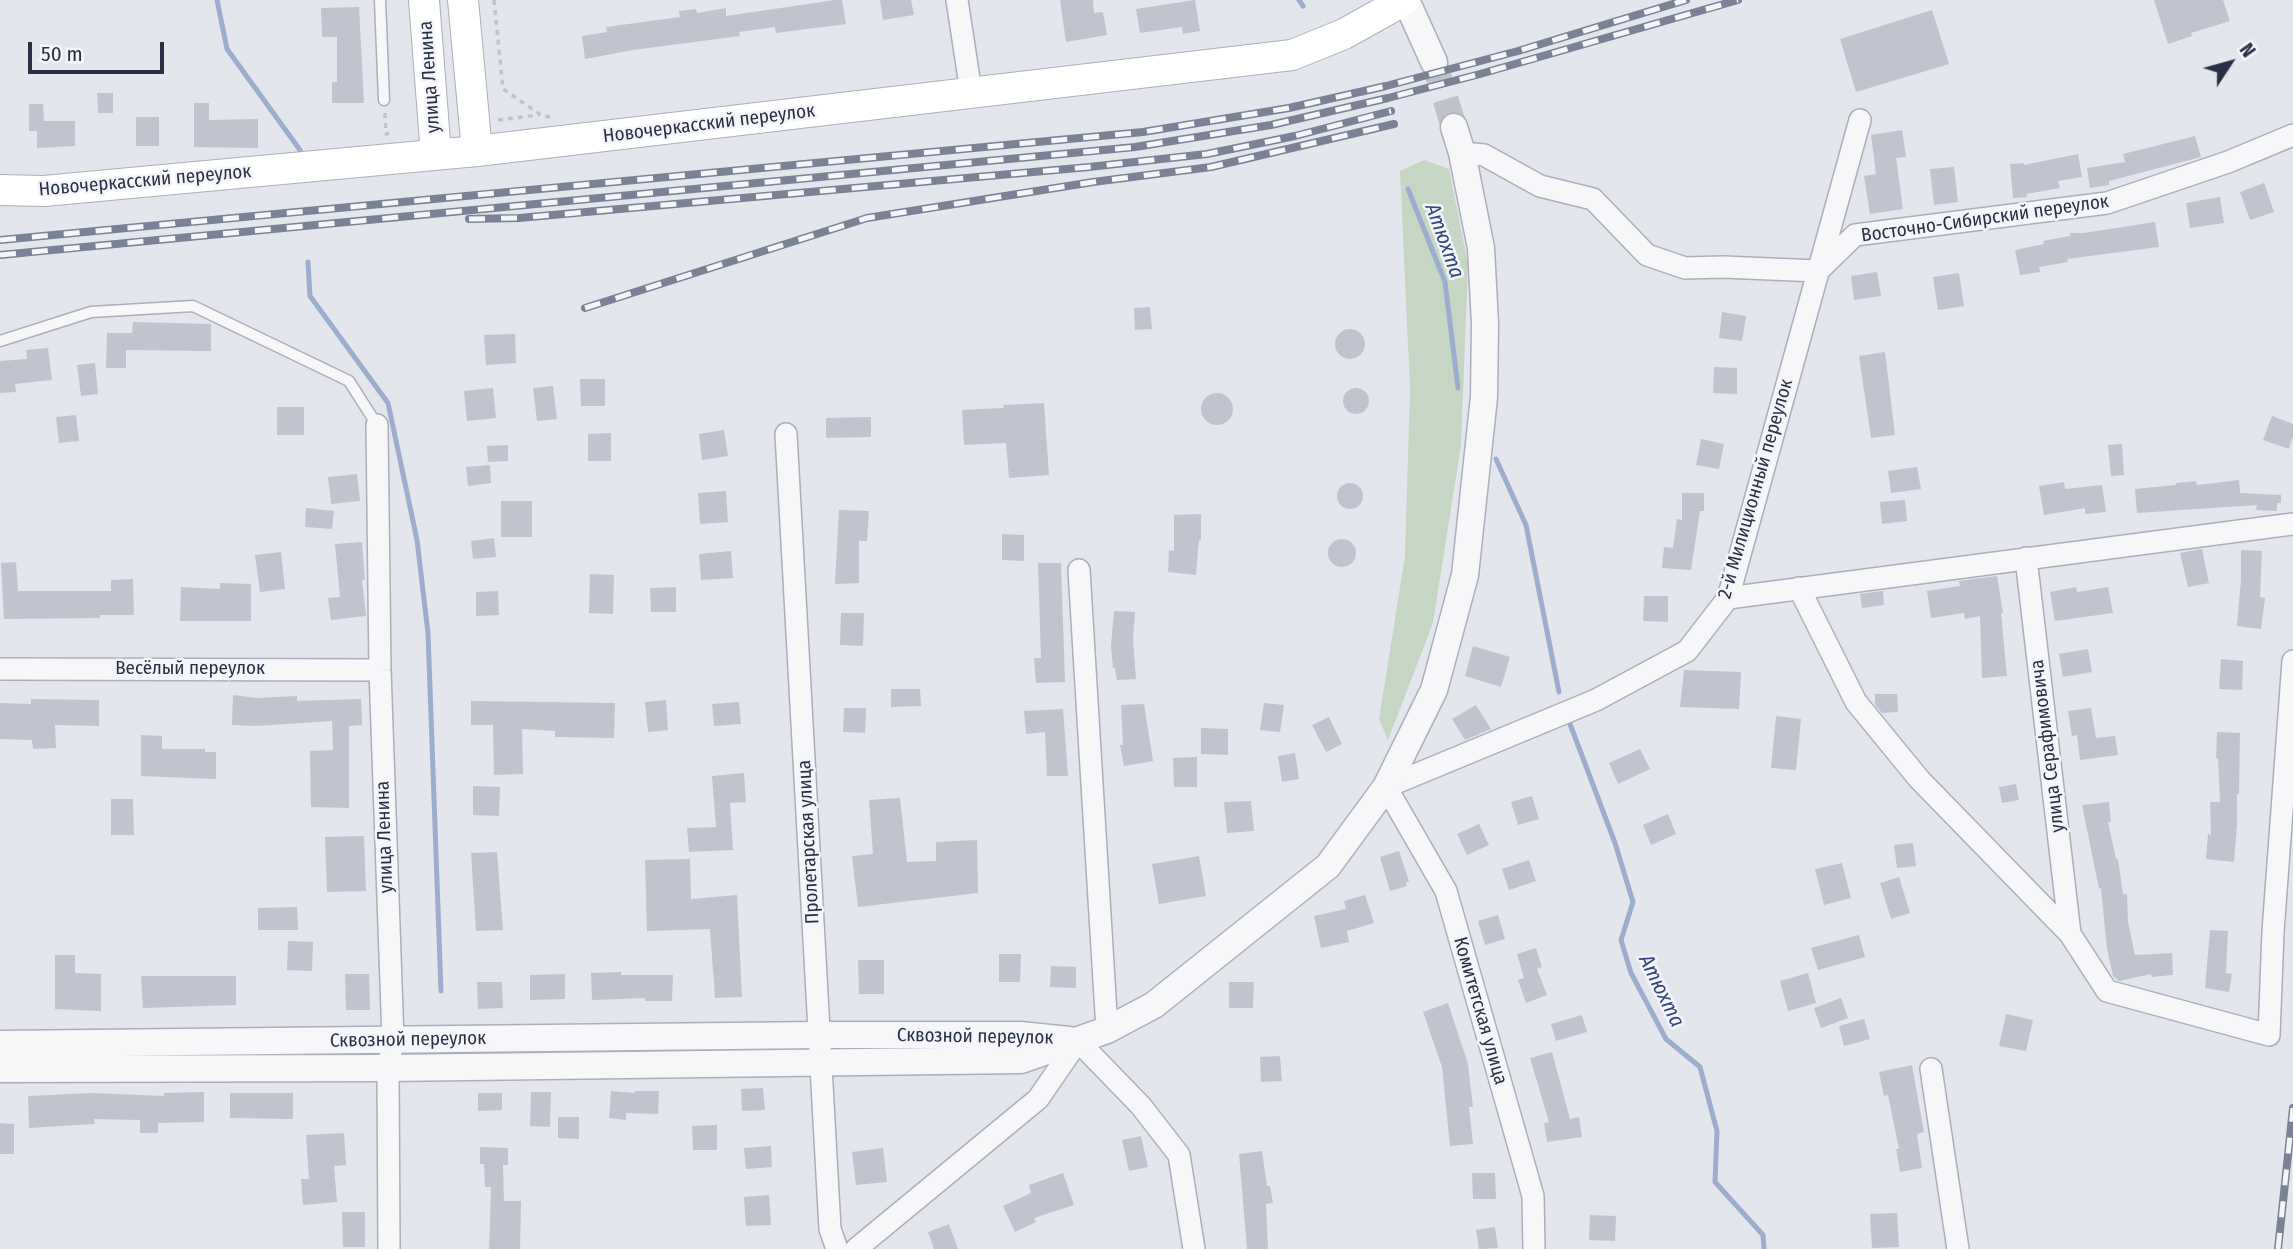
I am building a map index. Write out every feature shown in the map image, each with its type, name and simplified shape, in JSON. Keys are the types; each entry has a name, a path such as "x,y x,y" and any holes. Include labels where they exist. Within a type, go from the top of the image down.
{"main road":[{"name":"улица Ленина","path":"425,0 436,155"},
{"name":"улица Ленина","path":"463,0 477,151"},
{"name":"Новочеркасский переулок","path":"0,190 44,191 477,151 1292,55 1344,34 1406,0"}],"street":[{"path":"957,0 971,92"},
{"path":"1406,0 1434,62"},
{"name":"2-й Милиционный переулок","path":"1386,787 1597,700 1687,651 1728,598 1860,120"},
{"path":"856,1249 1038,1099 1078,1041 1108,1030 1154,1005 1328,866 1386,787 1434,690 1465,575 1484,397 1485,324 1481,248 1462,153 1454,127"},
{"name":"Восточно-Сибирский переулок","path":"1818,271 1855,235 2107,203 2228,162 2293,135"},
{"path":"1462,153 1483,155 1541,186 1592,199 1647,255 1685,268 1818,271"},
{"name":"улица Ленина","path":"377,425 380,670 393,1040 388,1068 389,1249"},
{"name":"Пролетарская улица","path":"786,434 830,1229 837,1249"},
{"path":"1728,598 2293,524"},
{"name":"улица Серафимовича","path":"2026,558 2070,934"},
{"path":"1079,570 1108,1030"},
{"path":"1799,588 1856,702 1919,779 2070,934 2107,991 2269,1035 2273,932 2293,661"},
{"name":"Весёлый переулок","path":"0,669 380,670"},
{"name":"Комитетская улица","path":"1386,787 1446,891 1533,1196 1534,1249"},
{"name":"Сквозной переулок","path":"0,1044 820,1035 1020,1035 1078,1041"},
{"path":"1078,1041 1141,1106 1179,1154 1194,1249"},
{"name":"Сквозной переулок","path":"0,1069 388,1068 1021,1060 1078,1041"},
{"path":"1931,1069 1958,1249"}],"lane":[{"path":"380,0 384,100"},
{"path":"0,341 91,312 193,306 349,381 377,425"}],"path":[{"path":"494,0 503,89 541,115 561,116"}],"green space":[{"path":"1424,160 1449,169 1468,264 1461,445 1433,623 1388,740 1379,719 1405,556 1410,388 1400,171"}],"building":[{"path":"842,0 846,24 776,33 775,27 739,32 740,36 585,59 582,36 607,32 606,27 680,17 679,11 696,9 697,13 726,8 726,16"},
{"path":"880,0 911,0 914,15 883,20"},
{"path":"1060,0 1093,0 1094,13 1103,12 1107,35 1066,42"},
{"path":"1195,0 1200,31 1183,34 1182,27 1140,33 1136,9"},
{"path":"2154,0 2223,0 2230,21 2191,33 2192,36 2168,44"},
{"path":"359,7 364,103 332,103 332,82 337,82 337,37 322,37 321,8"},
{"path":"1932,10 1949,64 1856,92 1840,39"},
{"path":"97,93 113,93 113,113 98,113"},
{"path":"194,103 209,103 209,120 258,119 258,148 194,147"},
{"path":"29,104 43,104 44,121 75,121 75,146 37,148 37,131 29,131"},
{"path":"136,117 159,117 159,146 136,146"},
{"path":"1902,130 1906,157 1896,158 1903,209 1870,214 1864,176 1876,174 1871,135"},
{"path":"2195,136 2201,157 2109,181 2109,185 2090,188 2087,168 2125,162 2123,154"},
{"path":"2078,154 2082,177 2058,181 2060,188 2013,198 2010,164 2024,165"},
{"path":"1954,167 1958,202 1934,205 1930,169"},
{"path":"2264,183 2274,212 2250,220 2240,192"},
{"path":"2220,197 2224,223 2190,228 2186,203"},
{"path":"2155,222 2159,247 2067,259 2068,262 2039,267 2040,272 2020,275 2015,250 2070,236 2070,233"},
{"path":"1877,272 1881,296 1854,300 1851,276"},
{"path":"1959,273 1964,306 1938,310 1933,277"},
{"path":"1150,307 1152,329 1135,330 1134,308"},
{"path":"1722,312 1746,316 1742,341 1719,338"},
{"path":"133,322 211,324 211,351 126,350 126,368 106,368 107,333 132,333"},
{"path":"1350,329 1361,333 1365,344 1361,355 1350,359 1339,355 1335,344 1339,333"},
{"path":"515,334 516,363 486,365 484,335"},
{"path":"48,348 52,380 15,384 16,392 0,393 0,361 27,359 26,350"},
{"path":"1885,352 1895,435 1871,438 1859,356"},
{"path":"95,363 98,394 81,396 77,365"},
{"path":"1714,367 1737,368 1737,394 1713,393"},
{"path":"580,379 605,379 605,406 581,406"},
{"path":"553,386 557,419 537,421 533,388"},
{"path":"493,388 496,418 467,421 464,391"},
{"path":"1356,388 1365,392 1369,401 1365,410 1356,414 1347,410 1343,401 1347,392"},
{"path":"1217,393 1229,397 1233,409 1229,421 1217,425 1205,421 1201,409 1205,397"},
{"path":"1044,403 1049,475 1009,478 1006,443 964,445 962,410"},
{"path":"277,407 304,407 304,435 277,435"},
{"path":"76,415 79,441 59,443 56,417"},
{"path":"2272,416 2293,424 2289,449 2263,440"},
{"path":"871,417 871,437 826,438 826,418"},
{"path":"724,430 728,456 702,460 699,434"},
{"path":"611,433 611,461 588,461 588,434"},
{"path":"1701,439 1724,444 1719,469 1696,465"},
{"path":"2122,444 2124,475 2111,476 2108,445"},
{"path":"508,445 508,461 488,462 487,446"},
{"path":"490,465 491,483 468,486 466,467"},
{"path":"1917,467 1921,489 1891,493 1888,471"},
{"path":"357,474 360,501 331,504 328,477"},
{"path":"2239,480 2240,493 2281,495 2277,511 2256,510 2257,505 2137,513 2135,489 2196,481 2197,485"},
{"path":"2064,482 2065,489 2102,485 2106,512 2085,514 2085,508 2044,515 2039,486"},
{"path":"1350,483 1359,487 1363,496 1359,505 1350,509 1341,505 1337,496 1341,487"},
{"path":"726,491 728,522 700,524 698,493"},
{"path":"1682,493 1704,493 1704,511 1700,511 1691,570 1662,568 1664,547 1673,548 1677,519 1682,520"},
{"path":"1905,500 1907,521 1882,524 1880,502"},
{"path":"501,501 532,501 532,537 501,537"},
{"path":"306,508 334,511 332,529 305,527"},
{"path":"839,510 869,511 867,541 859,541 859,583 835,584"},
{"path":"1201,514 1201,540 1196,575 1168,572 1169,550 1174,551 1174,515"},
{"path":"1002,534 1024,535 1024,561 1002,560"},
{"path":"494,538 496,557 473,559 471,541"},
{"path":"1342,539 1352,543 1356,553 1352,563 1342,567 1332,563 1328,553 1332,543"},
{"path":"362,542 366,616 331,620 328,598 340,597 335,544"},
{"path":"2202,549 2209,583 2188,587 2180,553"},
{"path":"2241,550 2262,551 2260,597 2265,598 2261,629 2237,626"},
{"path":"731,551 733,578 701,580 699,554"},
{"path":"281,552 285,589 260,592 255,555"},
{"path":"16,562 18,591 111,591 111,580 133,579 134,615 4,619 1,563"},
{"path":"1038,563 1061,563 1065,682 1036,683 1034,658 1041,658"},
{"path":"590,574 614,575 613,614 589,613"},
{"path":"1997,576 2003,613 2007,676 1982,678 1980,616 1965,619 1964,613 1931,618 1927,591 1960,586 1959,581"},
{"path":"220,583 251,584 251,621 180,621 181,587 220,589"},
{"path":"676,587 676,612 651,612 650,588"},
{"path":"2076,587 2077,592 2108,587 2113,613 2055,621 2050,592"},
{"path":"498,591 499,615 476,616 476,592"},
{"path":"1883,591 1884,605 1862,608 1860,594"},
{"path":"1644,596 1668,596 1668,622 1643,621"},
{"path":"1114,611 1135,612 1133,639 1136,679 1117,680 1113,668 1111,646"},
{"path":"841,613 864,613 863,646 840,645"},
{"path":"1473,646 1510,657 1501,687 1465,676"},
{"path":"2088,649 2092,672 2063,677 2059,654"},
{"path":"2221,659 2243,661 2242,690 2219,689"},
{"path":"1684,670 1741,672 1739,709 1680,707"},
{"path":"891,689 920,689 921,706 891,707"},
{"path":"1875,694 1897,694 1898,712 1882,713 1875,705"},
{"path":"233,695 257,698 297,696 297,701 361,699 362,725 349,726 349,808 311,807 310,751 333,750 332,721 232,725"},
{"path":"31,699 99,700 99,726 55,725 56,748 33,749 32,740 0,739 0,703 31,704"},
{"path":"666,700 668,730 648,732 645,702"},
{"path":"471,701 615,703 614,738 555,737 555,731 522,729 523,774 494,775 493,725 471,725"},
{"path":"739,702 741,724 714,726 712,704"},
{"path":"1264,703 1284,705 1280,732 1260,730"},
{"path":"1144,704 1153,761 1124,766 1120,745 1123,745 1121,705"},
{"path":"1476,705 1491,729 1465,740 1452,719"},
{"path":"844,708 866,708 865,733 843,732"},
{"path":"2091,708 2096,738 2115,736 2118,755 2080,760 2077,735 2072,736 2068,711"},
{"path":"1063,709 1068,776 1047,776 1045,732 1026,734 1024,711"},
{"path":"1776,716 1801,719 1796,770 1771,768"},
{"path":"1329,717 1342,744 1326,752 1312,725"},
{"path":"1201,728 1228,729 1228,755 1201,754"},
{"path":"2217,732 2240,733 2234,862 2206,859 2208,834 2211,835 2210,802 2220,802 2216,758"},
{"path":"141,735 162,736 162,749 205,749 205,752 216,752 216,779 141,776"},
{"path":"1640,749 1650,769 1618,784 1609,763"},
{"path":"1295,753 1299,779 1282,782 1278,756"},
{"path":"1197,757 1197,787 1174,787 1173,758"},
{"path":"744,773 746,802 730,803 733,850 689,852 687,828 716,827 712,776"},
{"path":"2016,784 2019,800 2002,803 1999,787"},
{"path":"473,786 500,787 499,816 473,815"},
{"path":"1532,796 1539,819 1518,825 1511,802"},
{"path":"900,798 907,862 936,861 936,842 977,840 978,893 858,907 852,856 873,854 869,800"},
{"path":"111,799 133,799 134,835 111,835"},
{"path":"1251,801 1254,831 1227,833 1224,802"},
{"path":"2109,802 2111,822 2108,822 2118,859 2123,894 2127,894 2128,922 2135,955 2172,953 2173,975 2152,977 2151,974 2119,981 2113,976 2107,949 2101,888 2099,889 2082,805"},
{"path":"1668,814 1676,834 1651,845 1643,825"},
{"path":"1479,824 1489,845 1467,855 1457,834"},
{"path":"364,836 366,891 327,892 325,837"},
{"path":"1913,843 1916,866 1897,868 1894,845"},
{"path":"1399,851 1409,881 1407,886 1390,891 1380,857"},
{"path":"497,852 503,930 476,931 471,853"},
{"path":"1199,856 1206,896 1159,904 1152,864"},
{"path":"690,859 691,899 737,895 742,997 715,998 710,929 647,931 645,860"},
{"path":"1529,860 1536,881 1509,890 1502,869"},
{"path":"1842,863 1851,898 1824,905 1815,869"},
{"path":"1899,877 1910,913 1891,919 1880,883"},
{"path":"1365,895 1374,923 1347,931 1349,942 1321,948 1314,916 1346,909 1344,901"},
{"path":"297,907 298,930 258,930 258,908"},
{"path":"1498,915 1505,939 1485,945 1478,921"},
{"path":"2210,930 2228,931 2226,973 2232,974 2229,992 2205,988"},
{"path":"1859,935 1865,957 1818,970 1811,948"},
{"path":"288,941 313,942 312,971 287,970"},
{"path":"1536,948 1542,967 1537,969 1547,995 1526,1003 1518,980 1524,978 1517,954"},
{"path":"999,954 1021,954 1020,982 999,982"},
{"path":"55,955 75,955 75,973 101,974 101,1011 55,1009"},
{"path":"858,960 884,960 884,994 859,994"},
{"path":"1051,966 1076,967 1076,988 1050,987"},
{"path":"621,972 621,975 673,975 672,1001 645,1001 645,998 592,1000 591,973"},
{"path":"1808,973 1816,1003 1788,1011 1780,981"},
{"path":"345,974 369,974 370,1010 346,1010"},
{"path":"565,974 565,999 530,1000 530,975"},
{"path":"141,976 236,976 236,1005 143,1008"},
{"path":"477,982 502,982 503,1008 478,1009"},
{"path":"1229,982 1254,982 1253,1008 1229,1008"},
{"path":"1841,998 1848,1018 1821,1028 1814,1008"},
{"path":"1448,1003 1468,1064 1473,1107 1469,1107 1473,1144 1450,1146 1442,1067 1423,1012"},
{"path":"2006,1014 2033,1020 2026,1051 1999,1046"},
{"path":"1582,1015 1587,1032 1556,1041 1551,1024"},
{"path":"1864,1019 1870,1039 1844,1046 1839,1026"},
{"path":"1552,1052 1570,1119 1579,1117 1582,1137 1547,1142 1544,1123 1549,1122 1530,1058"},
{"path":"1280,1056 1282,1081 1261,1082 1260,1057"},
{"path":"1912,1065 1924,1132 1917,1134 1922,1168 1900,1172 1896,1149 1899,1149 1888,1095 1884,1096 1879,1072"},
{"path":"763,1088 765,1110 742,1111 741,1089"},
{"path":"611,1091 659,1091 658,1114 626,1113 626,1120 609,1118"},
{"path":"204,1092 204,1122 158,1123 158,1133 140,1133 140,1120 94,1119 95,1124 29,1128 28,1096 93,1093 164,1096 164,1093"},
{"path":"531,1092 551,1092 550,1127 530,1126"},
{"path":"230,1093 293,1093 293,1119 230,1118"},
{"path":"478,1093 502,1093 502,1110 478,1111"},
{"path":"558,1117 579,1117 579,1139 558,1138"},
{"path":"0,1123 14,1124 14,1154 0,1154"},
{"path":"717,1125 717,1150 693,1150 692,1126"},
{"path":"344,1133 346,1165 334,1166 337,1202 303,1205 301,1179 309,1179 306,1135"},
{"path":"1141,1136 1148,1167 1129,1171 1122,1140"},
{"path":"771,1146 772,1167 746,1169 744,1148"},
{"path":"480,1147 508,1148 508,1165 503,1165 504,1201 521,1201 520,1249 489,1249 491,1187 485,1187 484,1164 480,1164"},
{"path":"883,1148 887,1182 856,1185 852,1152"},
{"path":"1262,1151 1267,1186 1270,1186 1273,1203 1266,1204 1268,1249 1247,1249 1239,1154"},
{"path":"1063,1173 1074,1205 1034,1218 1036,1222 1015,1232 1003,1206 1031,1193 1029,1185"},
{"path":"1472,1173 1495,1173 1496,1199 1473,1199"},
{"path":"769,1195 771,1225 746,1226 744,1197"},
{"path":"342,1212 365,1212 365,1247 343,1247"},
{"path":"1897,1213 1899,1247 1872,1248 1870,1214"},
{"path":"1590,1215 1616,1216 1615,1241 1589,1240"},
{"path":"949,1224 958,1249 934,1249 928,1232"},
{"path":"1495,1227 1498,1248 1479,1249 1476,1230"}],"waterway":[{"path":"217,0 227,49 300,150"},
{"name":"Атюхта","path":"1299,0 1303,6"},
{"name":"Атюхта","path":"1408,189 1445,282 1458,388"},
{"path":"308,262 310,296 388,403 417,540 428,633 441,991"},
{"name":"Атюхта","path":"1496,459 1526,525 1559,692"},
{"name":"Атюхта","path":"1570,724 1615,843 1633,902 1621,940 1631,973 1666,1039 1700,1067 1717,1131 1715,1182 1763,1235 1764,1249"}],"tunnel":[{"path":"1434,62 1454,127"}],"railway":[{"path":"0,240 1143,132 1289,108 1386,86 1518,51 1686,0"},
{"path":"0,255 1135,147 1271,125 1388,98 1738,0"},
{"path":"469,219 519,218 1207,154 1295,136 1391,111"},
{"path":"585,308 867,218 1093,182 1211,167 1394,124"},
{"path":"2278,1249 2293,1108"}]}
